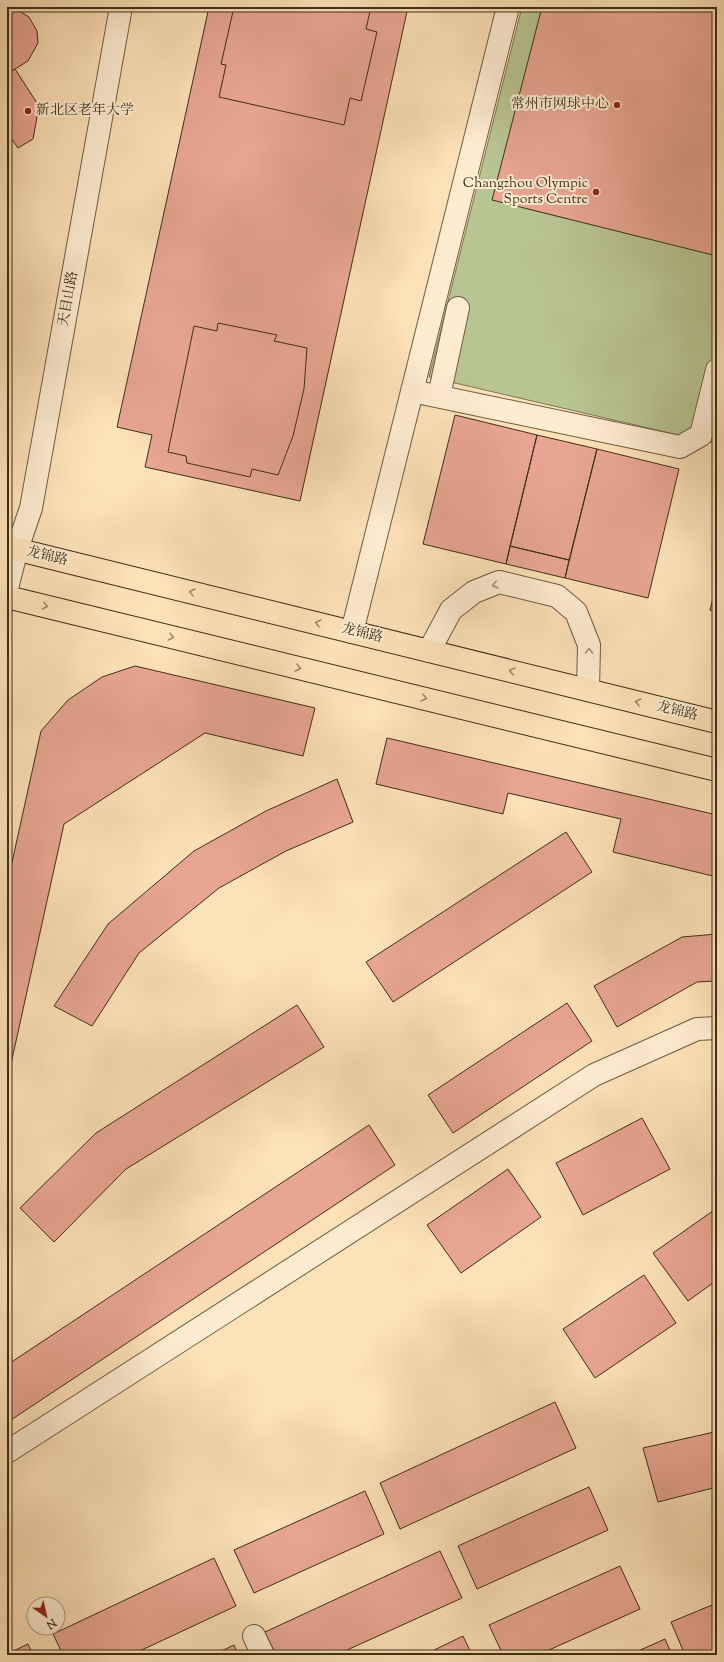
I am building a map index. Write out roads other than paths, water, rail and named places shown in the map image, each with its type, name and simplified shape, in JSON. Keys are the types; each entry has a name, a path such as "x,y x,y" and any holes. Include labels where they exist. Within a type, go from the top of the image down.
{"main road":[{"name":"龙锦路","path":"12,548 717,722"},
{"path":"7,597 717,770"}],"street":[{"name":"天目山路","path":"7,588 12,548 31,508 121,7"},
{"path":"352,632 508,7"},
{"path":"439,396 458,308"},
{"path":"412,391 680,447 701,435 717,370"},
{"path":"429,651 451,610 474,592 499,582 557,596 576,612 589,645 588,690"},
{"path":"7,1452 594,1075 697,1030 717,1028"}],"place":[{"name":"常州市网球中心","path":"617,105"},
{"name":"新北区老年大学","path":"28,111"},
{"name":"Changzhou Olympic Sports Centre","path":"596,192"}]}
